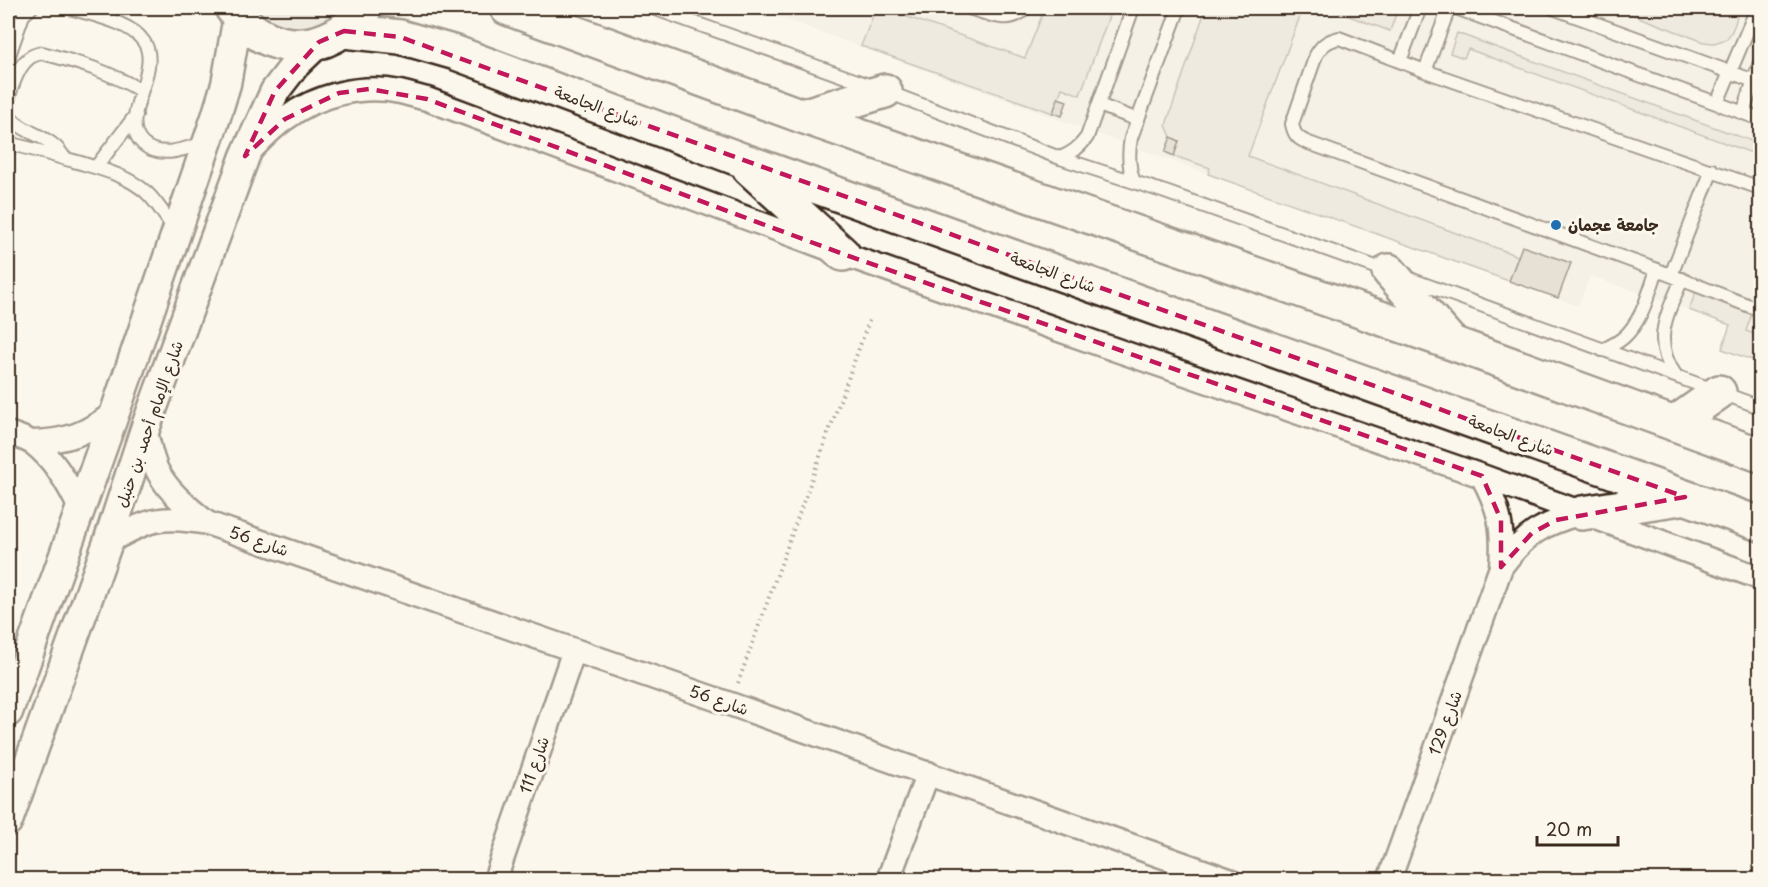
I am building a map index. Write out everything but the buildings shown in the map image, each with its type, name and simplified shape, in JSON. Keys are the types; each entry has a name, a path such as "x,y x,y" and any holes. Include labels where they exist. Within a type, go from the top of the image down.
{"main road":[{"path":"507,8 802,116 1452,343 1761,455"},
{"name":"شارع الجامعة","path":"235,12 251,29 283,44 301,45 343,27 400,37 437,47 739,159 1761,524"},
{"path":"802,116 885,91"},
{"path":"739,159 843,254"},
{"path":"1389,272 1452,343"},
{"path":"1674,424 1719,392"},
{"path":"1582,513 1685,498"}],"street":[{"path":"8,712 115,412 226,84 235,12"},
{"name":"شارع الإمام أحمد بن حنبل","path":"8,821 245,156 275,91 295,65 343,27"},
{"path":"245,156 285,118 311,103 339,93 369,89 399,91 427,99 843,254 1482,476 1761,578"},
{"path":"8,433 32,442 55,441 97,426 115,412"},
{"name":"شارع 56","path":"146,429 152,456 166,484 176,496 207,523"},
{"path":"32,442 60,473 80,509"},
{"name":"شارع 129","path":"1389,879 1501,567 1503,543 1501,520 1494,496 1482,476"},
{"name":"شارع 129","path":"1501,567 1515,548 1532,533 1556,520 1582,513"},
{"name":"شارع 56","path":"108,542 157,520 183,518 207,523 1229,879"},
{"name":"شارع 111","path":"495,879 574,650"},
{"path":"888,879 928,773"}],"lane":[{"path":"8,58 23,15 31,8"},
{"path":"70,8 122,25 136,32 146,45 150,61 136,115 136,134 141,142 160,152 172,152 206,143"},
{"path":"653,8 885,91 1059,158 1134,182 1389,272 1761,407"},
{"path":"969,8 988,15 1006,18 1022,12 1025,8"},
{"path":"1059,158 1071,154 1087,137 1134,8"},
{"path":"1134,182 1128,160 1131,138 1179,8"},
{"path":"1400,61 1420,8"},
{"path":"1425,71 1449,8"},
{"path":"1456,8 1761,119"},
{"path":"1553,8 1757,82"},
{"path":"1717,103 1757,8"},
{"path":"1761,188 1425,71 1339,38 1329,40 1321,46 1293,116 1293,132 1306,142 1761,309"},
{"path":"8,100 26,60 42,53 95,68 141,91"},
{"path":"1743,113 1757,82 1761,62"},
{"path":"1099,105 1138,120"},
{"path":"8,111 14,122 57,146 64,158"},
{"path":"96,167 136,115"},
{"path":"10,143 114,172 146,192 176,233"},
{"path":"1676,376 1664,353 1662,340 1664,328 1677,277 1712,170"},
{"path":"1602,350 1623,338 1631,329 1648,295 1657,270"}],"path":[{"path":"730,704 870,318"}],"highlighted area":[{"path":"344,31 400,37 1685,497 1556,520 1532,533 1501,567 1501,520 1482,476 843,254 427,99 369,89 339,93 285,119 245,156 275,91 319,42"}],"shaded area":[{"path":"247,8 352,8 346,15 297,33 274,28"},
{"name":"جامعة عجمان","path":"754,8 1760,8 1760,363 1722,349 1730,325 1689,310 1590,276 1578,306"},
{"path":"876,8 882,8 1025,58 1045,8 1112,8 1080,95 1062,88 1053,113 861,46"},
{"path":"1206,8 1303,8 1248,156 1518,256 1509,281 1208,174 1210,168 1174,156 1179,141 1171,137 1166,125"},
{"path":"1327,8 1387,8 1397,11 1390,31"},
{"path":"1615,8 1737,8 1737,12 1735,24 1727,39 1714,43 1704,42"},
{"path":"1457,33 1760,144 1760,156 1468,49 1464,58 1450,53"},
{"path":"1696,291 1752,313 1746,331 1760,336 1760,363 1722,349 1730,325 1689,310"}],"place":[{"name":"جامعة عجمان","path":"1556,225"}]}
